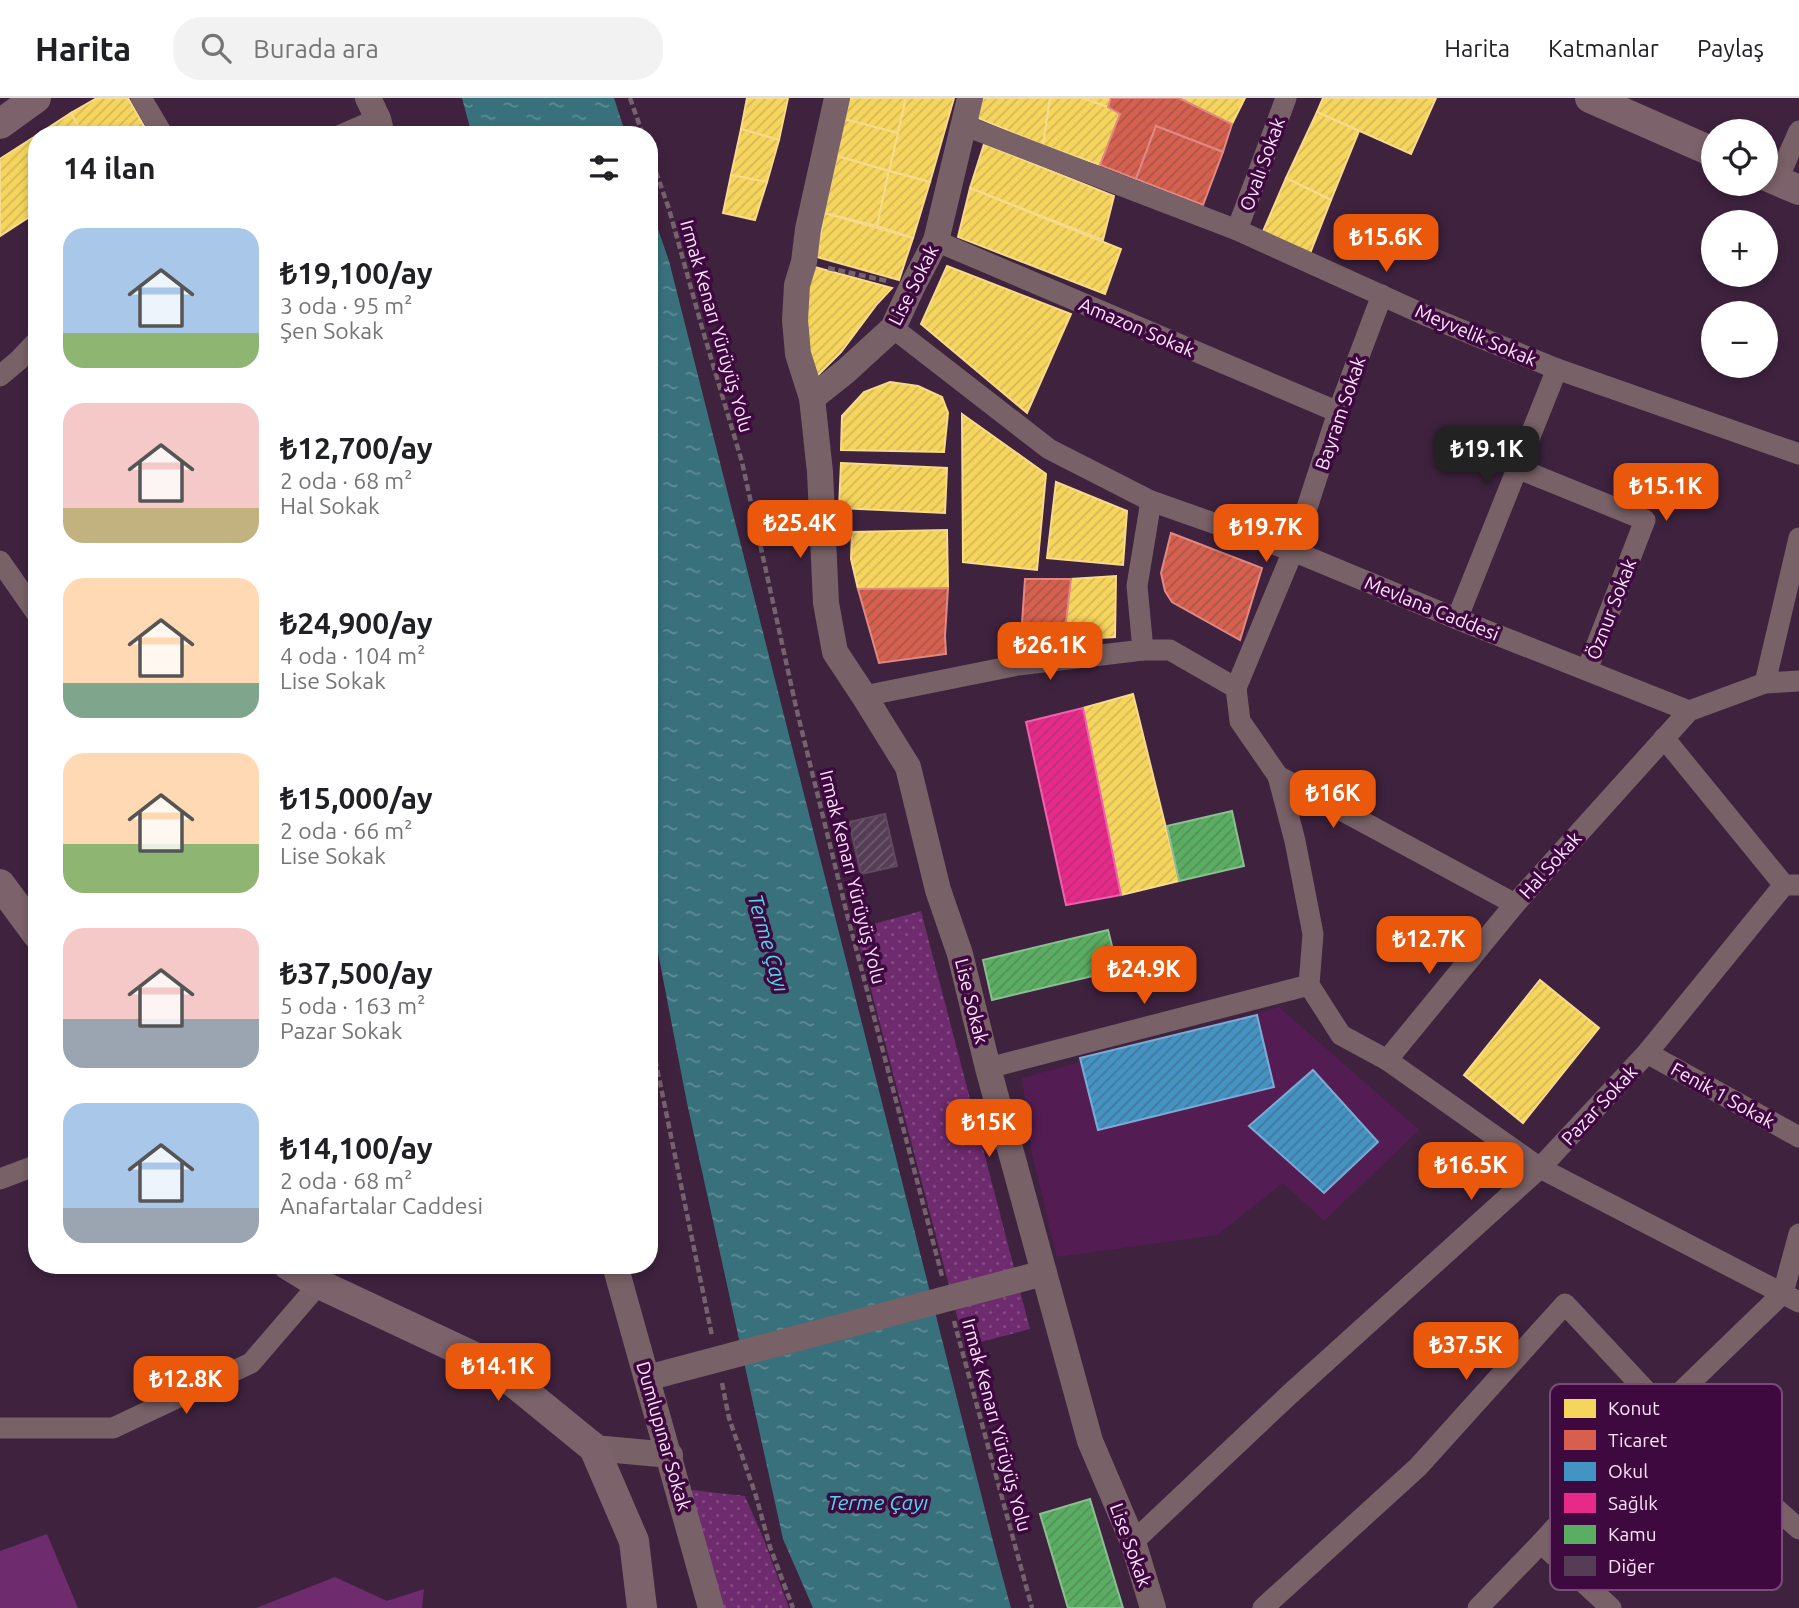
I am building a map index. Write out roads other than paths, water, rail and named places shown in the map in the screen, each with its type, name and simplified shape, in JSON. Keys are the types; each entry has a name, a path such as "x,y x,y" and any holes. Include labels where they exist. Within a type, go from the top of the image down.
{"main road":[{"path":"0,124 36,98"},
{"path":"1590,98 1701,147"},
{"path":"0,884 28,917"},
{"path":"303,1274 319,1284 492,1365 594,1448 634,1541 642,1608"}],"street":[{"path":"141,98 158,126"},
{"name":"Lise Sokak","path":"837,98 797,285 795,320 798,354 812,398 820,472 826,603 835,652 908,767 938,890 960,954 988,1068 1090,1441 1133,1542 1153,1608"},
{"name":"Lise Sokak","path":"812,398 893,328 936,241 970,98"},
{"name":"Ovalı Sokak","path":"1237,230 1286,98"},
{"path":"358,126 376,117"},
{"name":"Meyvelik Sokak","path":"963,125 1237,230 1425,315 1557,369 1799,454"},
{"path":"1781,182 1799,131"},
{"name":"Amazon Sokak","path":"936,241 1338,412"},
{"name":"Bayram Sokak","path":"1237,688 1293,551 1338,412 1382,295"},
{"name":"Mevlana Caddesi","path":"893,328 1049,449 1151,501 1293,551 1689,711"},
{"path":"0,376 28,350"},
{"path":"1457,619 1557,369"},
{"name":"Öznur Sokak","path":"1517,468 1645,520 1587,670"},
{"path":"1143,650 1137,586 1151,501"},
{"path":"1765,683 1799,538"},
{"path":"0,561 28,599"},
{"path":"864,695 1018,665 1143,650 1170,650 1237,688 1240,721 1278,776 1295,841 1313,934 1309,985 1341,1035 1387,1060 1540,1168 1791,1298"},
{"name":"Hal Sokak","path":"1387,1060 1515,904 1689,711 1765,683 1799,681"},
{"path":"1664,738 1791,885"},
{"path":"1278,776 1515,904"},
{"name":"Pazar Sokak","path":"1133,1542 1290,1394 1540,1168 1647,1053 1791,885"},
{"path":"988,1068 1309,985"},
{"name":"Fenik 1 Sokak","path":"1647,1053 1799,1137"},
{"path":"0,1179 28,1169"},
{"path":"1692,1384 1791,1298 1799,1234"},
{"path":"648,1378 1044,1273"},
{"name":"Dumlupınar Sokak","path":"618,1274 711,1608"},
{"path":"0,1428 113,1428 251,1363 319,1284"},
{"path":"1263,1608 1418,1468 1564,1304 1639,1384"},
{"path":"594,1448 670,1455"},
{"path":"1782,1514 1799,1529"},
{"path":"1478,1608 1550,1533"},
{"path":"1541,1543 1550,1551"},
{"path":"1592,1590 1611,1608"}],"water":[{"path":"462,98 614,98 623,126 470,126"},
{"name":"Terme Çayı","path":"658,229 669,261 1011,1608 813,1608 783,1539 687,1103 658,953"}]}
